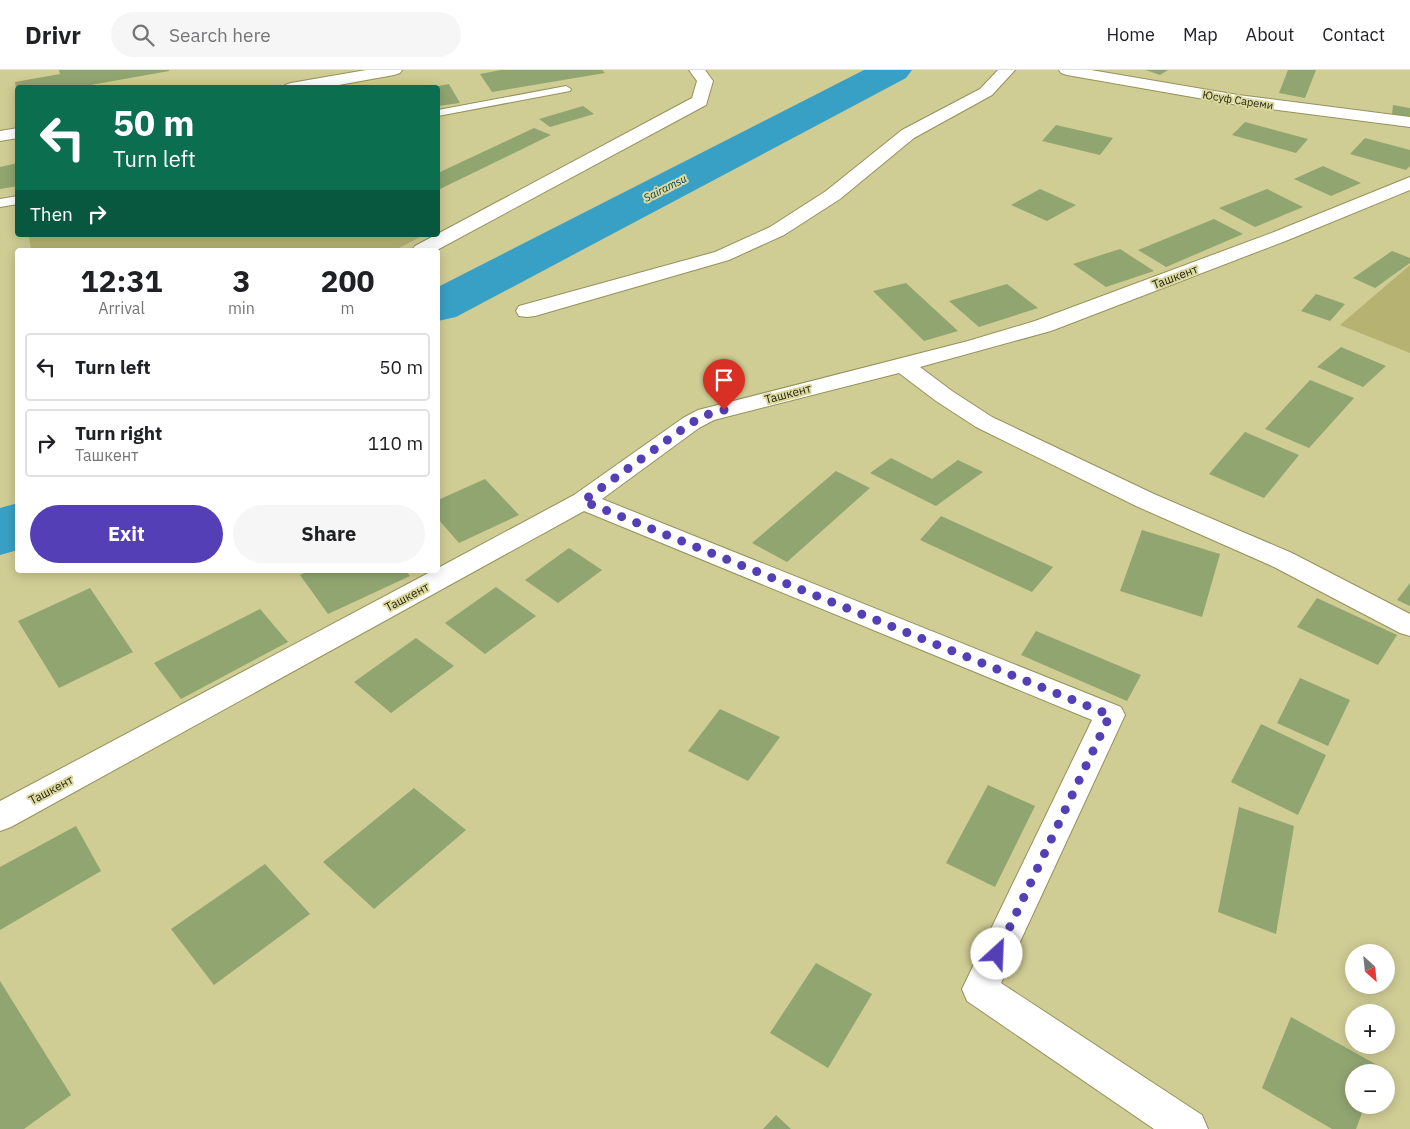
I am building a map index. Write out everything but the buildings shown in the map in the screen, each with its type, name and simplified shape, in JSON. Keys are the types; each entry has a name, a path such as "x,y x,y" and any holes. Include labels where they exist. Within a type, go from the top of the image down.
{"street":[{"path":"307,85 394,70"},
{"path":"426,248 700,101 706,81 697,70"},
{"path":"527,311 722,256 777,231 833,195 908,134 986,92 1007,70"},
{"name":"Юсуф Сареми","path":"1067,70 1109,79 1289,108 1410,122"},
{"path":"0,136 15,134"},
{"name":"Ташкент","path":"0,817 583,501 691,423 706,415 976,346 1043,326 1263,244 1410,183"},
{"path":"902,364 944,396 984,422 1145,500 1283,560 1410,626"},
{"path":"583,501 1110,715 980,989 1188,1129"}],"lane":[{"path":"440,113 566,89"},
{"path":"0,204 15,201"}],"shaded area":[{"path":"29,237 420,237 399,248 31,248"},
{"path":"1410,265 1410,353 1340,325"}],"waterway":[{"name":"Sairamsu","path":"440,305 893,70"},
{"name":"Sairamsu","path":"0,534 15,526"}],"route":[{"path":"724,410 706,415 691,423 583,501 1110,715 997,954"}]}
